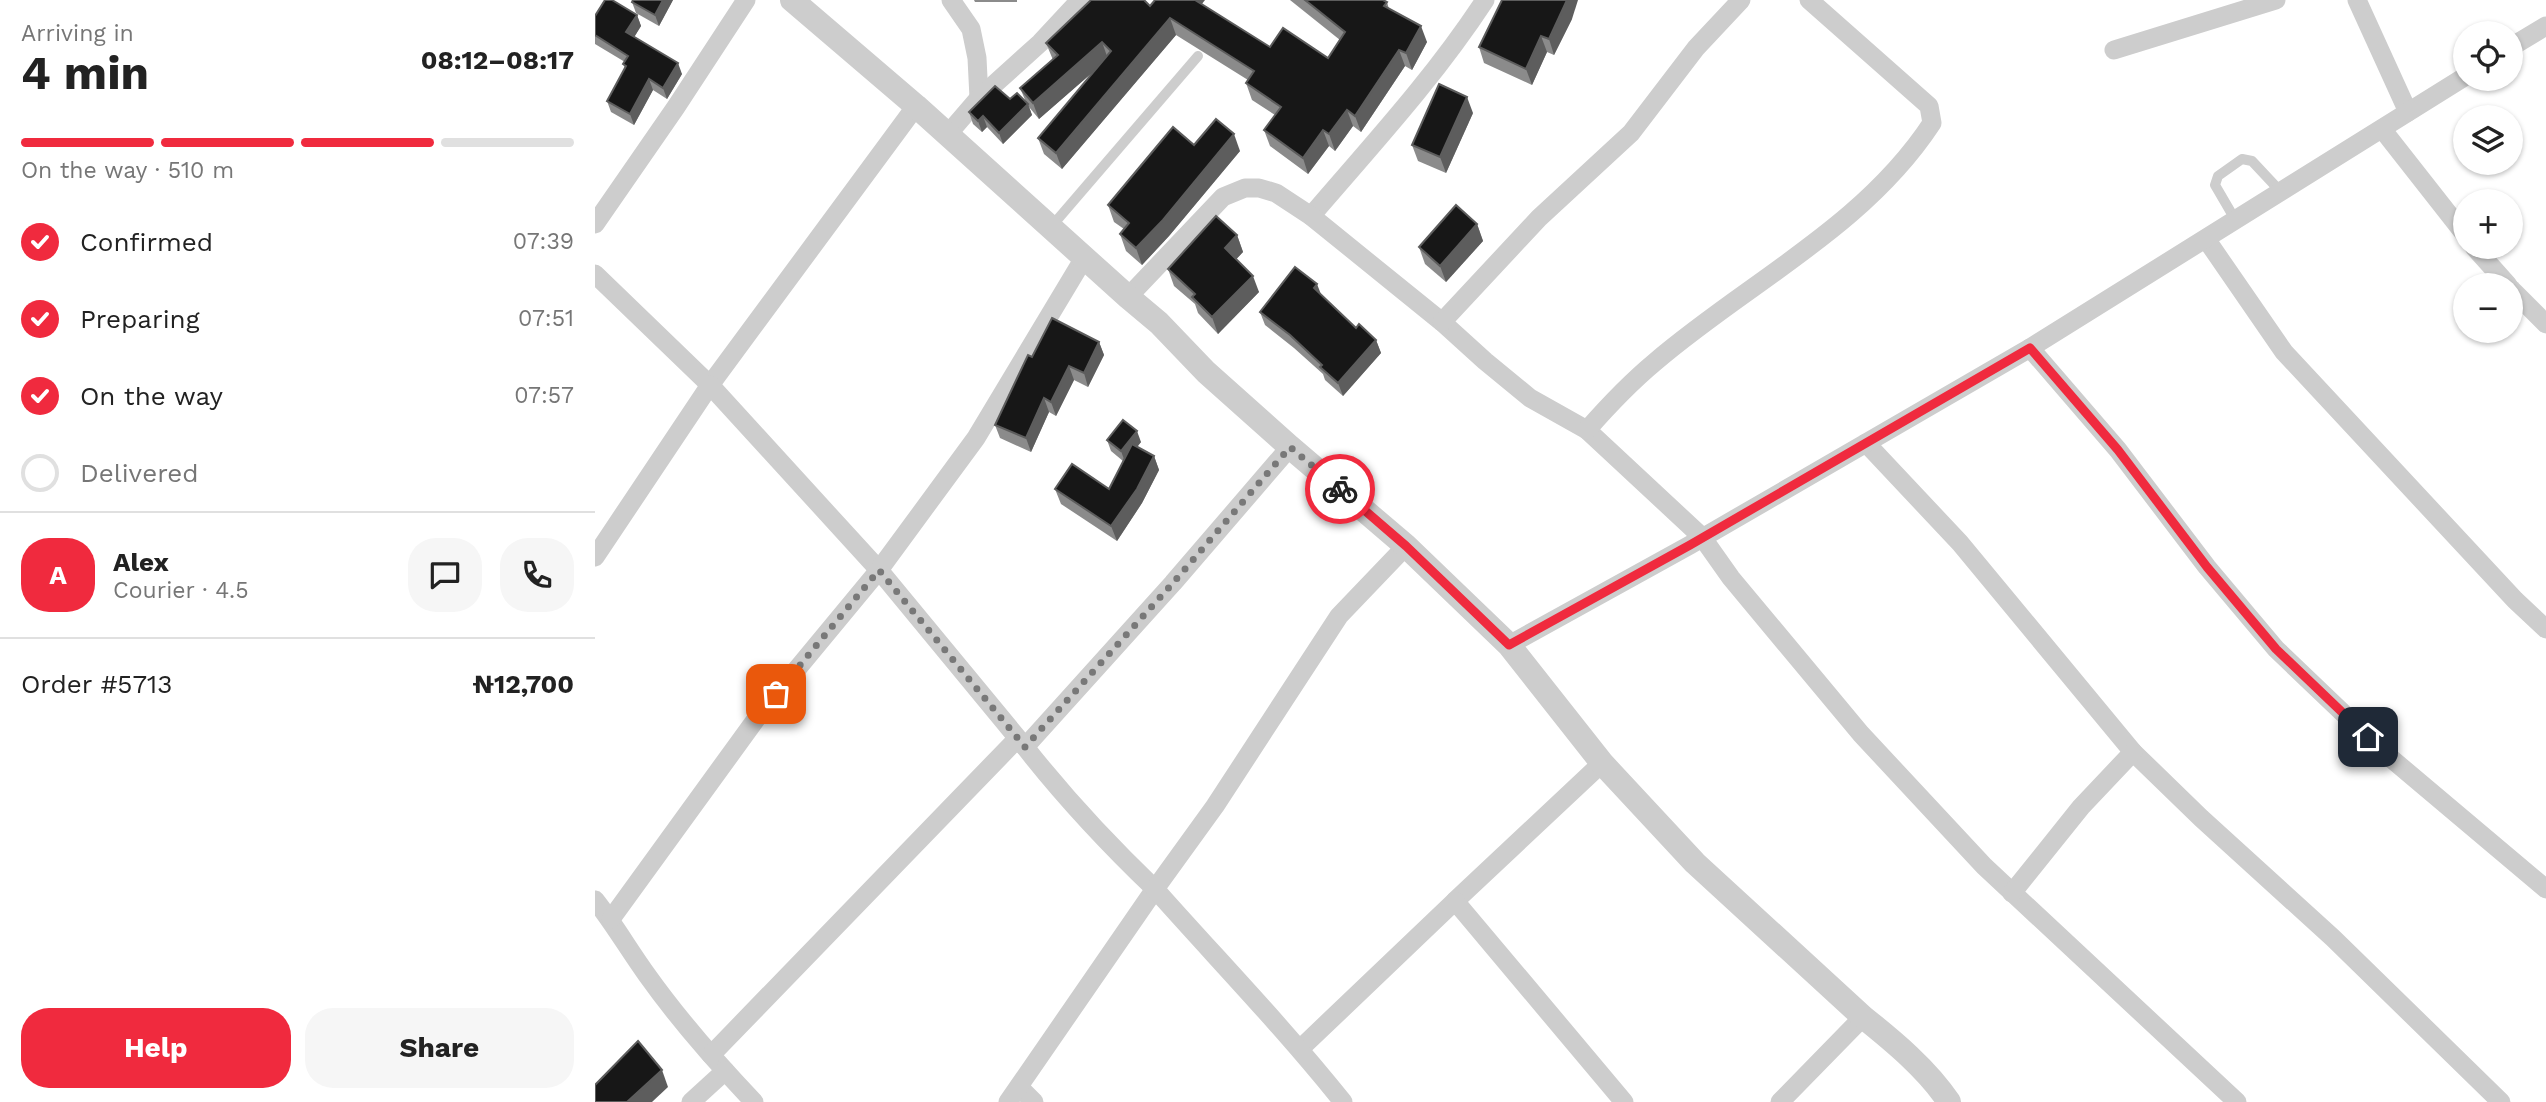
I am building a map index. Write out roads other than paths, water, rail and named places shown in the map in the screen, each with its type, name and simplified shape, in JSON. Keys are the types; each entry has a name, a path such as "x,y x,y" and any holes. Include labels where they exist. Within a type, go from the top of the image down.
{"street":[{"path":"595,224 745,0"},
{"path":"792,0 948,134 1159,323 1206,372 1406,546 1509,645 1602,763 1695,863 1886,1036 1928,1076 1949,1102"},
{"path":"951,0 971,29 978,58 979,98"},
{"path":"948,134 979,98 1040,43 1080,0"},
{"path":"1311,216 1402,110 1485,0"},
{"path":"1442,322 1539,218 1631,133 1696,48 1741,0"},
{"path":"1587,430 1654,362 1796,257 1879,188 1913,152 1932,123 1929,106 1809,0"},
{"path":"2114,50 2276,0"},
{"path":"2357,0 2408,112"},
{"path":"2523,40 2546,26"},
{"path":"1509,645 2030,348 2453,84"},
{"path":"595,557 710,385 916,106"},
{"path":"2382,129 2453,219"},
{"path":"1128,297 1223,197 1245,188 1259,188 1276,193 1311,216 1442,322 1530,398 1587,430 1702,537 1731,578 1861,734 1984,866 2237,1102"},
{"path":"2206,239 2284,352 2515,600 2546,629"},
{"path":"611,919 759,715 879,570 976,438 1084,258"},
{"path":"2485,259 2497,273"},
{"path":"595,274 710,385 879,570 1060,792 1098,835 1155,889 1231,976 1301,1048 1343,1102"},
{"path":"2523,300 2546,324"},
{"path":"2030,348 2118,450 2207,567 2276,649 2387,755 2546,889"},
{"path":"1866,443 1968,553 2133,752 2333,938 2501,1102"},
{"path":"711,1055 1021,743 1173,583 1290,447"},
{"path":"1034,1102 1013,1095 1215,806 1339,616 1406,546"},
{"path":"2012,893 2081,807 2133,752"},
{"path":"1301,1048 1602,763"},
{"path":"595,900 611,919 647,975 711,1055 754,1102"},
{"path":"1455,901 1624,1102"},
{"path":"1780,1102 1863,1017"},
{"path":"691,1102 725,1071"}],"lane":[{"path":"1050,228 1198,56"},
{"path":"2235,221 2215,185 2218,176 2242,159 2252,162 2281,192"}]}
